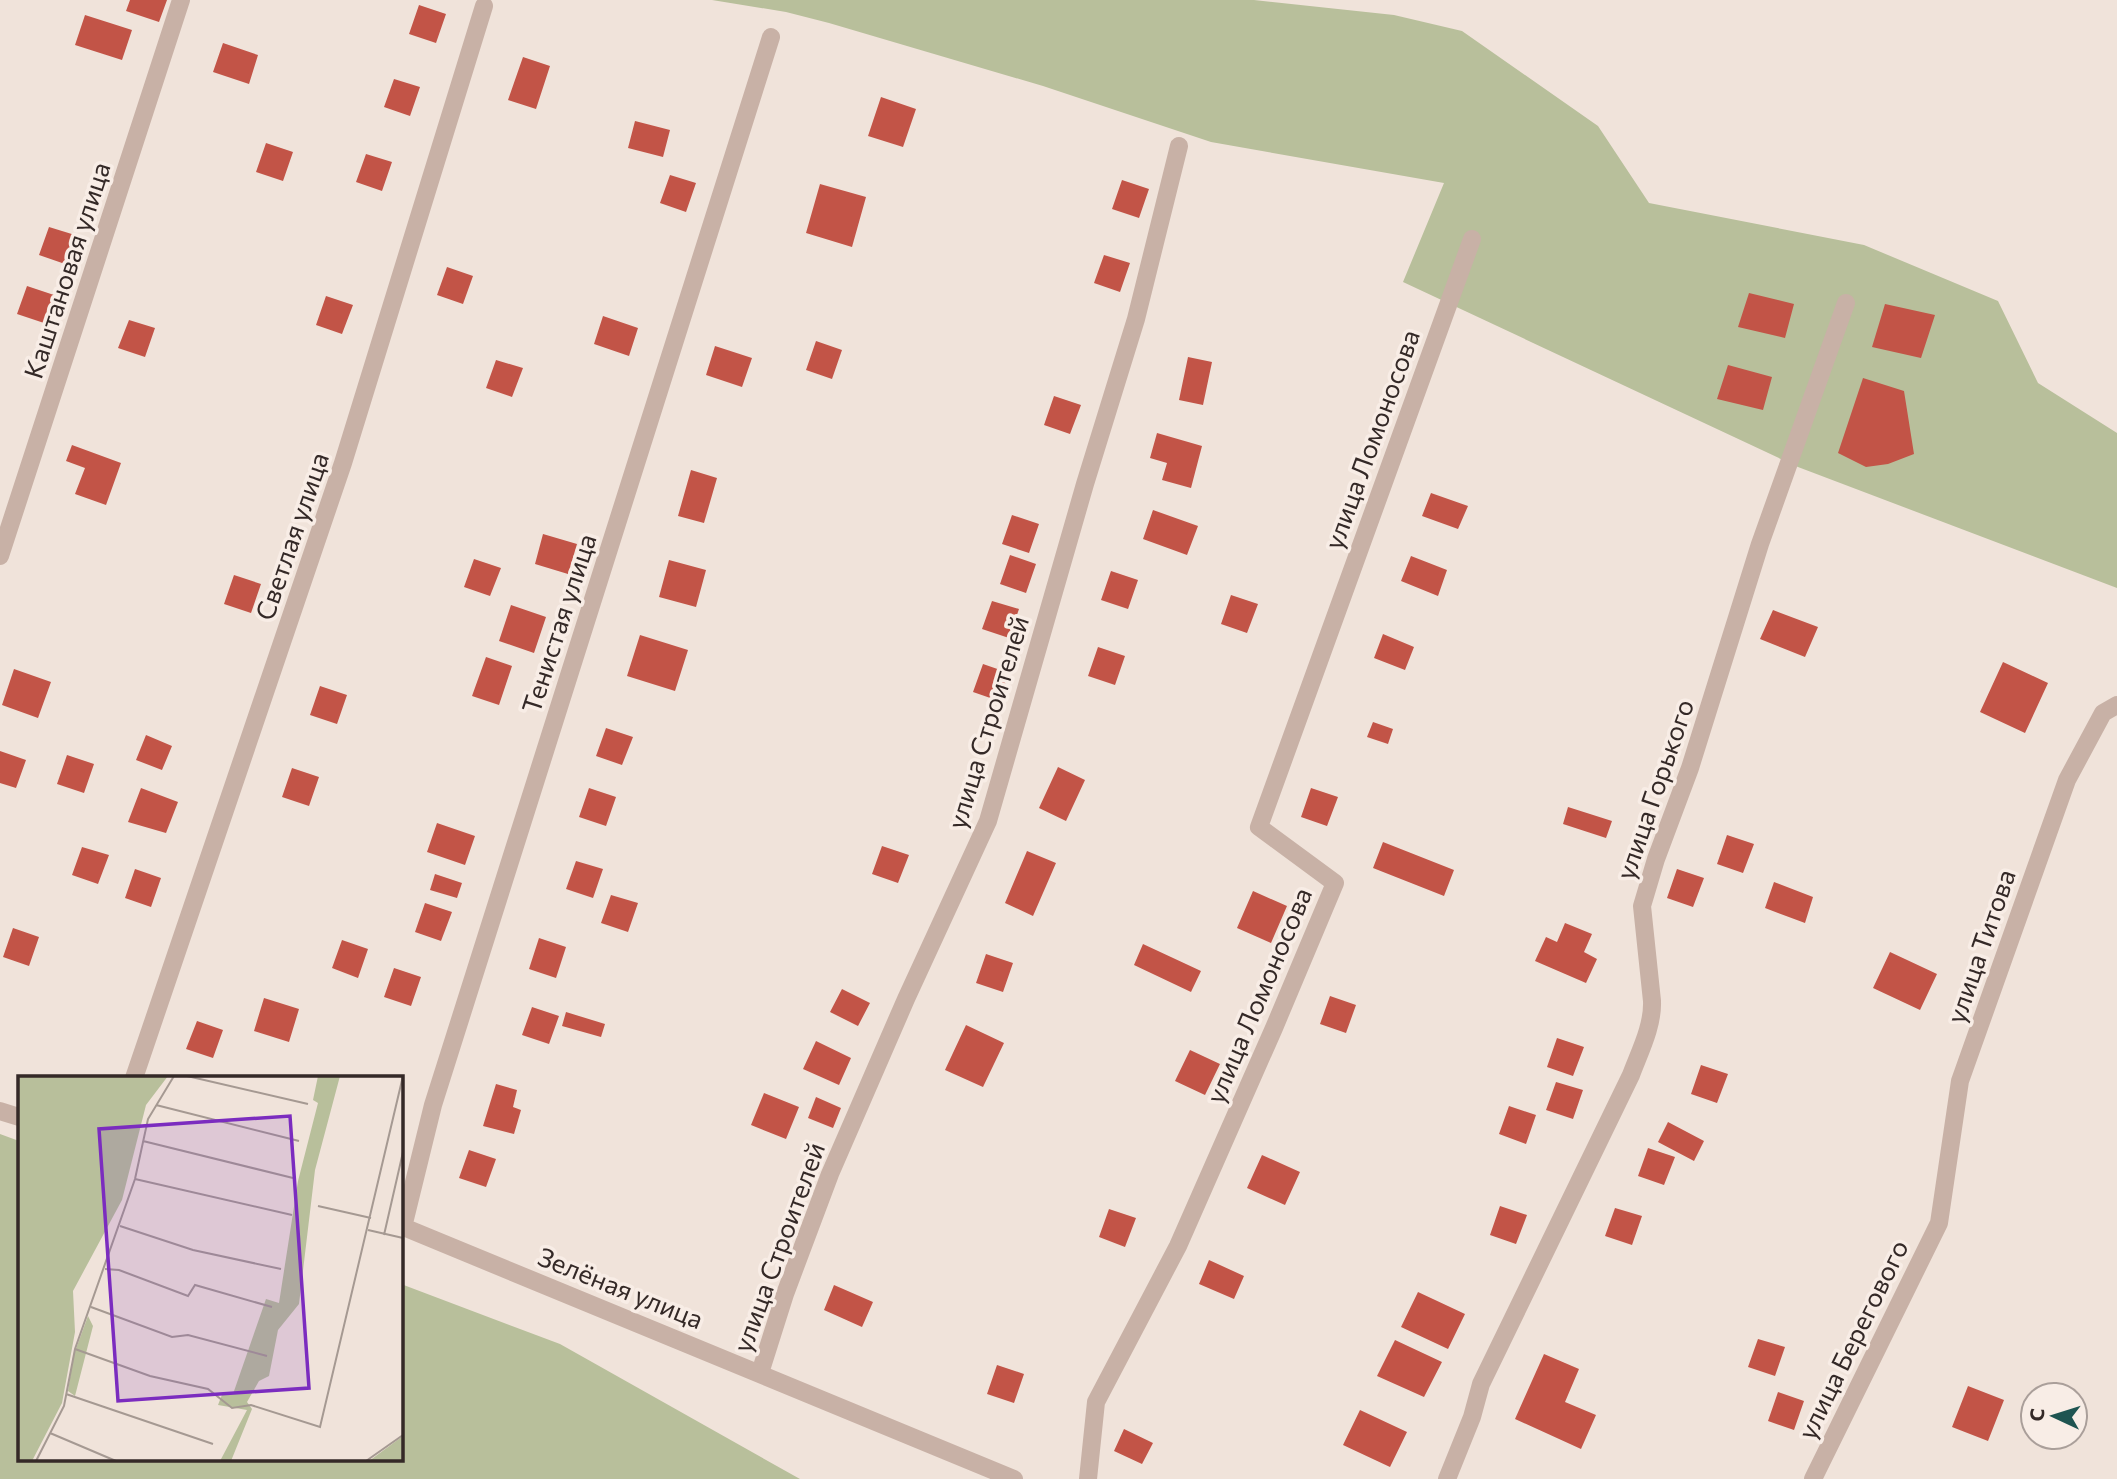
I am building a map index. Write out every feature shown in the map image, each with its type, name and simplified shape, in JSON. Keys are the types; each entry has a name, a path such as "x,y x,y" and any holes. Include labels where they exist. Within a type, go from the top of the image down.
{"street":[{"name":"Каштановая улица","path":"0,556 181,0"},
{"name":"Светлая улица","path":"135,1076 343,463 484,6"},
{"name":"Тенистая улица","path":"402,1226 433,1105 771,37"},
{"name":"улица Строителей","path":"760,1373 785,1294 830,1174 906,999 988,821 1015,735 1085,484 1136,319 1178,146"},
{"name":"улица Ломоносова","path":"1088,1479 1096,1402 1178,1246 1335,883 1259,827 1472,239"},
{"name":"улица Горького","path":"1447,1479 1472,1417 1481,1384 1631,1075 1653,1014 1643,906 1656,859 1690,768 1760,544 1846,303"},
{"name":"улица Титова","path":"1939,1223 1960,1081 2067,780 2104,713 2117,705"},
{"path":"0,1111 18,1117"},
{"name":"улица Берегового","path":"1813,1479 1939,1223"},
{"name":"Зелёная улица","path":"402,1226 1014,1479"}],"green space":[{"path":"712,0 1254,0 1394,15 1462,31 1598,126 1649,203 1864,245 1998,301 2038,383 2117,433 2117,588 1798,467 1403,282 1444,183 1211,142 1043,86 829,23 786,12"},
{"path":"0,1134 18,1141 18,1462 402,1462 402,1284 560,1344 800,1479 0,1479"}],"building":[{"path":"130,0 167,0 159,22 126,11"},
{"path":"419,5 446,14 436,43 409,34"},
{"path":"85,15 132,30 122,60 75,45"},
{"path":"223,43 258,55 249,84 213,72"},
{"path":"523,57 550,66 536,109 508,100"},
{"path":"394,79 420,87 410,116 384,107"},
{"path":"881,97 916,109 903,147 868,136"},
{"path":"635,121 670,130 663,157 628,148"},
{"path":"266,143 293,152 283,181 256,172"},
{"path":"366,154 392,162 382,191 356,182"},
{"path":"670,175 696,183 686,212 660,203"},
{"path":"1122,180 1149,189 1139,218 1112,209"},
{"path":"820,184 866,197 852,247 806,233"},
{"path":"49,227 75,235 65,264 39,255"},
{"path":"1104,255 1130,263 1120,292 1094,283"},
{"path":"447,267 473,276 463,304 437,295"},
{"path":"27,286 54,295 44,323 17,314"},
{"path":"1749,293 1794,304 1785,338 1738,327"},
{"path":"326,296 353,305 342,334 316,325"},
{"path":"1885,304 1935,315 1921,358 1872,347"},
{"path":"603,316 638,328 629,356 594,344"},
{"path":"129,320 155,328 145,357 118,348"},
{"path":"816,341 842,350 832,379 806,370"},
{"path":"715,346 752,358 742,387 706,375"},
{"path":"1188,357 1212,362 1203,405 1179,400"},
{"path":"496,360 523,368 512,397 486,388"},
{"path":"1728,365 1772,377 1763,410 1717,399"},
{"path":"1863,378 1904,391 1914,454 1888,464 1866,467 1838,453"},
{"path":"1054,396 1081,405 1070,434 1044,425"},
{"path":"1157,433 1202,446 1191,488 1162,480 1167,463 1150,458"},
{"path":"72,445 121,463 106,505 75,494 85,468 66,461"},
{"path":"691,470 717,478 704,523 678,516"},
{"path":"1431,493 1468,506 1458,529 1422,516"},
{"path":"1153,510 1198,526 1187,555 1143,539"},
{"path":"1012,515 1039,524 1029,553 1002,544"},
{"path":"543,534 577,544 568,574 535,564"},
{"path":"1010,555 1036,564 1026,593 1000,584"},
{"path":"1411,556 1447,570 1438,596 1401,581"},
{"path":"474,559 501,568 490,596 464,587"},
{"path":"669,560 706,570 696,607 659,597"},
{"path":"1111,571 1138,580 1128,609 1101,600"},
{"path":"234,575 261,584 251,613 224,604"},
{"path":"1231,595 1258,604 1247,633 1221,624"},
{"path":"992,601 1019,609 1009,638 982,629"},
{"path":"511,605 546,617 534,653 499,641"},
{"path":"1773,610 1818,627 1805,657 1760,639"},
{"path":"1383,634 1414,647 1405,670 1374,658"},
{"path":"640,635 688,650 675,691 627,676"},
{"path":"1098,647 1125,656 1115,685 1088,676"},
{"path":"486,657 512,666 499,705 472,696"},
{"path":"2003,662 2048,683 2025,733 1980,712"},
{"path":"983,664 1009,673 999,701 973,692"},
{"path":"14,669 51,682 38,718 2,705"},
{"path":"320,686 347,695 337,724 310,715"},
{"path":"1373,722 1393,729 1388,744 1367,737"},
{"path":"606,728 633,737 622,765 596,756"},
{"path":"146,735 172,746 162,770 136,760"},
{"path":"0,751 26,760 16,788 0,783"},
{"path":"67,755 94,764 84,793 57,784"},
{"path":"1058,767 1085,780 1066,821 1039,808"},
{"path":"292,768 319,777 309,806 282,797"},
{"path":"141,788 178,802 166,833 128,822"},
{"path":"589,788 616,797 606,826 579,817"},
{"path":"1311,788 1338,797 1327,826 1301,817"},
{"path":"1568,807 1612,821 1606,838 1563,824"},
{"path":"437,823 475,836 465,865 427,852"},
{"path":"1727,835 1754,844 1743,873 1717,864"},
{"path":"1383,842 1454,870 1444,896 1373,868"},
{"path":"882,846 909,855 898,883 872,874"},
{"path":"82,847 109,855 98,884 72,875"},
{"path":"1027,851 1056,863 1033,916 1005,903"},
{"path":"576,861 603,869 593,898 566,889"},
{"path":"135,869 161,878 151,907 125,898"},
{"path":"1677,869 1704,878 1693,907 1667,898"},
{"path":"435,874 462,883 457,898 430,890"},
{"path":"1774,882 1813,897 1805,923 1765,908"},
{"path":"1253,891 1287,906 1271,943 1237,928"},
{"path":"611,895 638,903 628,932 601,923"},
{"path":"425,903 452,912 441,941 415,932"},
{"path":"1565,923 1592,934 1584,952 1597,959 1586,983 1535,961 1546,937 1557,942"},
{"path":"13,928 39,937 29,966 3,957"},
{"path":"539,938 566,947 556,978 529,969"},
{"path":"342,940 368,949 358,978 332,968"},
{"path":"1143,944 1201,971 1191,992 1134,965"},
{"path":"1890,952 1937,974 1920,1010 1873,988"},
{"path":"986,954 1013,963 1003,992 976,983"},
{"path":"394,968 421,977 411,1006 384,997"},
{"path":"842,989 870,1003 858,1026 830,1012"},
{"path":"1330,996 1356,1005 1346,1033 1320,1024"},
{"path":"264,998 299,1009 289,1042 254,1031"},
{"path":"532,1007 559,1016 549,1044 522,1035"},
{"path":"566,1012 605,1024 601,1037 562,1026"},
{"path":"197,1021 223,1030 213,1058 186,1049"},
{"path":"966,1025 1004,1043 983,1087 945,1070"},
{"path":"1557,1038 1584,1047 1573,1076 1547,1067"},
{"path":"816,1041 851,1058 839,1085 803,1069"},
{"path":"1190,1050 1220,1064 1205,1095 1175,1081"},
{"path":"1701,1065 1728,1074 1717,1103 1691,1094"},
{"path":"1556,1082 1583,1090 1573,1119 1546,1110"},
{"path":"496,1084 517,1090 513,1107 521,1110 514,1134 483,1126"},
{"path":"764,1093 799,1107 786,1139 751,1125"},
{"path":"816,1097 841,1108 833,1128 808,1118"},
{"path":"1509,1106 1536,1115 1526,1144 1499,1134"},
{"path":"1668,1122 1704,1141 1694,1161 1658,1142"},
{"path":"1648,1148 1675,1157 1664,1185 1638,1176"},
{"path":"469,1150 496,1159 486,1187 459,1178"},
{"path":"1262,1155 1300,1172 1285,1205 1247,1188"},
{"path":"1500,1206 1527,1215 1516,1244 1490,1235"},
{"path":"1615,1208 1642,1216 1632,1245 1605,1236"},
{"path":"1109,1209 1136,1218 1125,1247 1099,1237"},
{"path":"1209,1260 1244,1276 1234,1299 1199,1284"},
{"path":"834,1285 873,1302 862,1327 824,1310"},
{"path":"1418,1292 1465,1314 1448,1349 1401,1327"},
{"path":"1758,1339 1785,1347 1775,1376 1748,1367"},
{"path":"1395,1340 1442,1362 1424,1397 1377,1376"},
{"path":"1544,1354 1579,1369 1565,1402 1596,1415 1581,1449 1515,1419"},
{"path":"997,1365 1024,1374 1014,1403 987,1394"},
{"path":"1968,1386 2004,1400 1988,1441 1952,1427"},
{"path":"1778,1392 1804,1401 1794,1430 1768,1421"},
{"path":"1360,1410 1407,1432 1390,1467 1343,1445"},
{"path":"1124,1429 1153,1443 1142,1464 1114,1451"}]}
